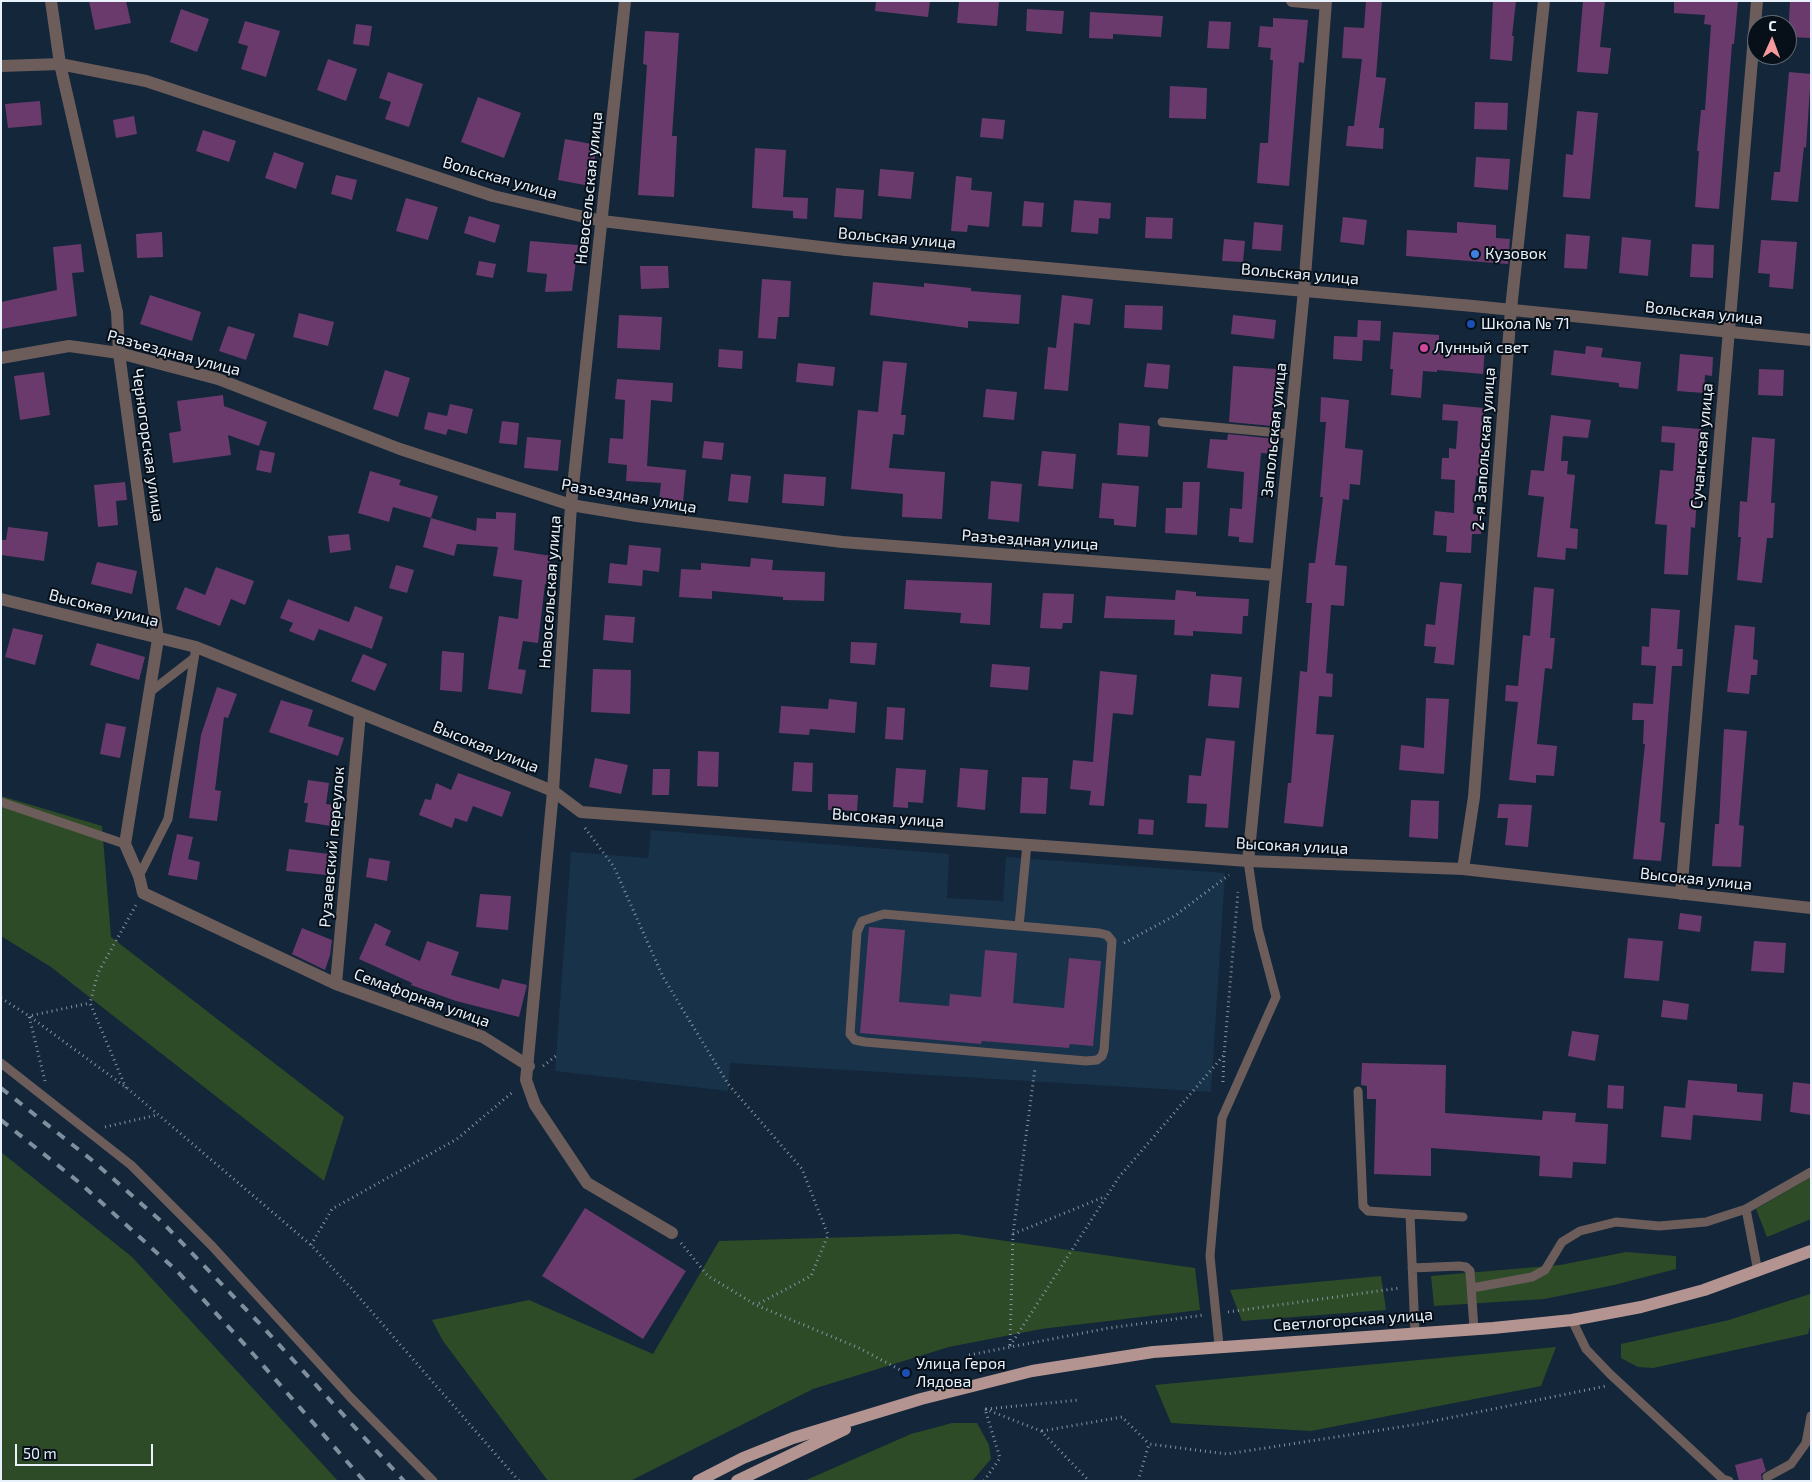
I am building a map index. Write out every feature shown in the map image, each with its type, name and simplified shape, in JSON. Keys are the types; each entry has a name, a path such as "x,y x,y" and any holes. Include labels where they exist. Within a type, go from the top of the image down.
{"main road":[{"name":"Светлогорская улица","path":"698,1481 744,1458 793,1438 893,1408 1032,1371 1111,1357 1219,1346 1474,1329 1572,1320 1641,1307 1704,1290 1758,1272 1811,1251"},
{"name":"Светлогорская улица","path":"737,1481 893,1408"}],"street":[{"name":"Черногорская улица","path":"51,1 60,64 117,312 119,353 158,639 126,844"},
{"name":"Новосельская улица","path":"529,1066 554,791 571,505 625,1"},
{"path":"1292,1 1325,3"},
{"name":"2-я Запольская улица","path":"1462,869 1474,797 1511,309 1544,1"},
{"name":"Сучанская улица","path":"1681,894 1758,1"},
{"name":"Запольская улица","path":"1248,861 1304,290 1325,3"},
{"name":"Вольская улица","path":"1,66 60,64 146,81 493,196 602,221 846,250 1511,309 1728,333 1811,340"},
{"name":"Разъездная улица","path":"1,358 69,346 119,353 218,379 400,450 571,505 638,516 842,542 1275,575"},
{"name":"Высокая улица","path":"1,599 158,639 360,713 554,791 581,812 1248,861 1462,869 1811,908"},
{"name":"Рузаевский переулок","path":"336,984 360,713"},
{"path":"126,844 140,876 143,893"},
{"name":"Семафорная улица","path":"143,893 336,984 483,1037 529,1066"},
{"path":"529,1066 526,1080 535,1105 587,1183 672,1233"}],"lane":[{"path":"1162,422 1290,434"},
{"path":"150,692 195,653"},
{"path":"140,876 168,819 195,653"},
{"path":"1,802 126,844"},
{"path":"1020,926 1027,844"},
{"path":"1219,1346 1210,1256 1222,1118 1276,997 1258,929 1248,861"},
{"path":"884,914 1099,933 1107,935 1112,941 1112,948 1102,1056 1097,1060 1086,1061 865,1042 854,1040 850,1034 858,932 862,921 884,914"},
{"path":"1,1063 131,1165 212,1246 350,1398 433,1481"},
{"path":"1358,1091 1363,1206 1368,1211 1377,1212 1463,1217"},
{"path":"1472,1288 1532,1277 1544,1270 1562,1242 1580,1231 1616,1222 1659,1226 1706,1222 1746,1209 1811,1172"},
{"path":"1746,1209 1758,1272"},
{"path":"1410,1214 1415,1333"},
{"path":"1412,1268 1466,1267 1470,1271 1474,1329"},
{"path":"1572,1320 1586,1349 1724,1479 1729,1481"},
{"path":"1767,1477 1791,1464 1806,1442 1811,1416"}],"path":[{"path":"581,812 582,825 614,867 663,977 728,1084 802,1169 828,1235 811,1276 756,1305"},
{"path":"1112,948 1176,916 1248,861"},
{"path":"969,1355 1010,1346 1119,1177 1224,1055 1240,888"},
{"path":"127,1088 90,1003 98,973 143,893"},
{"path":"1,998 29,1016 127,1088 311,1245 352,1288 519,1481"},
{"path":"29,1016 90,1003"},
{"path":"29,1016 50,1101"},
{"path":"311,1245 332,1208 457,1139 556,1056"},
{"path":"1010,1346 1013,1234 1037,1057"},
{"path":"88,1131 158,1115"},
{"path":"1013,1234 1105,1197"},
{"path":"672,1233 708,1276 756,1305 859,1348 906,1373"},
{"path":"1041,1431 1122,1417 1149,1444 1227,1454 1419,1424 1621,1383"},
{"path":"985,1409 1079,1400"},
{"path":"985,1409 1041,1431 1089,1481"},
{"path":"984,1481 1000,1458 985,1409"},
{"path":"1138,1481 1149,1444"}],"shaded area":[{"path":"651,830 949,854 947,898 1003,901 1006,857 1225,873 1211,1092 730,1063 728,1091 555,1071 571,852 648,858"}],"green space":[{"path":"1,796 102,826 111,937 344,1117 324,1181 51,967 1,936"},
{"path":"1,1152 132,1257 338,1481 1,1481"},
{"path":"1811,1177 1811,1219 1767,1237 1756,1209"},
{"path":"957,1234 1195,1268 1200,1310 1041,1329 949,1347 813,1389 630,1481 548,1481 443,1341 432,1320 529,1300 653,1354 719,1241"},
{"path":"1626,1252 1676,1256 1676,1269 1614,1285 1544,1299 1434,1306 1431,1276 1560,1265"},
{"path":"1381,1276 1386,1310 1242,1321 1230,1290"},
{"path":"1810,1294 1811,1323 1808,1334 1653,1368 1638,1367 1621,1358 1621,1344 1729,1320"},
{"path":"1556,1347 1541,1386 1311,1431 1171,1423 1155,1385"},
{"path":"952,1423 977,1423 989,1445 991,1459 972,1481 804,1481 911,1434"}],"building":[{"path":"89,1 126,1 131,23 95,30"},
{"path":"876,1 930,1 928,17 875,11"},
{"path":"959,1 999,2 997,26 957,23"},
{"path":"1366,1 1382,1 1376,77 1386,78 1379,128 1384,128 1383,149 1346,146 1348,126 1354,126 1362,59 1342,58 1344,27 1364,28"},
{"path":"1493,1 1516,1 1512,36 1514,36 1512,61 1490,59"},
{"path":"1583,1 1605,1 1600,47 1611,48 1608,74 1577,72"},
{"path":"1674,1 1738,1 1734,44 1732,44 1719,209 1695,207 1699,151 1697,151 1701,110 1705,110 1711,25 1704,24 1705,15 1674,13"},
{"path":"1790,1 1811,1 1811,38 1797,37 1797,15 1789,15"},
{"path":"181,9 209,19 197,52 170,42"},
{"path":"1027,9 1064,11 1062,34 1026,31"},
{"path":"1090,12 1163,16 1161,37 1113,34 1113,39 1089,38"},
{"path":"1273,18 1308,20 1304,63 1299,62 1289,186 1257,183 1260,143 1268,143 1273,60 1270,60 1271,48 1258,47 1260,26 1273,27"},
{"path":"245,21 280,31 266,77 241,69 248,46 238,43"},
{"path":"1209,21 1231,22 1229,49 1207,48"},
{"path":"356,24 372,26 369,46 353,44"},
{"path":"645,31 679,33 672,136 677,136 674,197 638,195 647,65 643,64"},
{"path":"328,59 357,69 346,101 317,90"},
{"path":"388,72 423,84 409,127 385,119 391,102 379,98"},
{"path":"1789,72 1811,74 1806,148 1804,147 1798,202 1771,200 1774,172 1780,172"},
{"path":"1170,86 1207,88 1206,119 1169,118"},
{"path":"478,97 521,113 504,158 461,142"},
{"path":"40,101 42,125 8,128 5,104"},
{"path":"1475,102 1508,103 1507,130 1474,129"},
{"path":"1577,111 1598,113 1590,199 1563,197 1566,154 1573,155"},
{"path":"134,116 137,134 116,138 113,120"},
{"path":"982,118 1005,120 1003,139 980,137"},
{"path":"203,130 236,141 229,162 196,151"},
{"path":"565,139 597,145 590,186 558,180"},
{"path":"755,148 786,150 783,197 808,198 807,219 793,218 793,211 752,208"},
{"path":"274,152 304,163 296,189 265,178"},
{"path":"1476,157 1510,159 1508,190 1474,187"},
{"path":"880,169 914,172 911,199 878,196"},
{"path":"336,175 357,180 352,200 331,194"},
{"path":"956,176 972,178 971,190 992,192 989,227 968,225 967,232 951,231"},
{"path":"836,188 864,190 862,219 834,217"},
{"path":"406,198 438,207 428,240 396,231"},
{"path":"1074,200 1111,203 1110,219 1099,218 1098,234 1071,232"},
{"path":"1024,201 1044,203 1042,227 1022,226"},
{"path":"469,216 500,225 495,243 464,233"},
{"path":"1146,217 1173,218 1172,239 1145,238"},
{"path":"1343,217 1367,220 1364,245 1340,242"},
{"path":"1254,222 1283,225 1281,251 1252,249"},
{"path":"1457,222 1496,225 1496,238 1510,239 1508,264 1406,256 1407,230 1457,233"},
{"path":"162,232 163,257 137,258 136,234"},
{"path":"1566,234 1590,236 1587,269 1564,268"},
{"path":"1622,237 1651,240 1648,276 1619,273"},
{"path":"1224,239 1245,241 1243,262 1222,261"},
{"path":"1761,240 1797,242 1793,289 1769,287 1770,274 1758,273"},
{"path":"530,241 578,245 572,291 545,292 547,274 527,272"},
{"path":"81,244 84,272 72,273 77,316 1,329 1,302 57,290 53,247"},
{"path":"1692,244 1714,245 1713,278 1690,277"},
{"path":"479,261 496,264 493,278 476,275"},
{"path":"640,266 668,266 669,288 641,289"},
{"path":"762,279 791,281 789,317 778,317 776,339 758,338"},
{"path":"873,282 924,287 924,283 971,288 971,291 1021,295 1019,324 968,321 968,328 870,315"},
{"path":"150,295 201,312 192,341 140,324"},
{"path":"1062,295 1093,299 1090,325 1074,323 1068,391 1044,389 1048,347 1056,348"},
{"path":"1125,305 1163,306 1162,330 1124,328"},
{"path":"299,313 334,322 328,346 293,337"},
{"path":"619,315 662,317 660,350 617,348"},
{"path":"1233,315 1276,320 1274,339 1231,334"},
{"path":"1358,320 1381,321 1380,341 1363,340 1362,361 1333,359 1334,336 1357,337"},
{"path":"228,326 255,334 246,360 219,351"},
{"path":"1393,332 1439,335 1439,344 1485,348 1483,374 1437,370 1437,372 1423,371 1421,398 1391,395 1393,369 1390,369"},
{"path":"1586,346 1603,348 1601,357 1641,362 1638,389 1619,387 1619,383 1551,375 1554,350 1585,354"},
{"path":"719,349 743,351 742,369 718,367"},
{"path":"1680,354 1713,357 1712,376 1705,375 1704,393 1677,391"},
{"path":"883,361 907,363 901,415 906,415 904,435 893,434 889,468 945,472 942,519 902,517 903,494 851,489 858,410 878,412"},
{"path":"798,363 835,367 833,386 796,382"},
{"path":"1147,363 1170,365 1168,389 1144,387"},
{"path":"1233,366 1276,369 1272,426 1229,422"},
{"path":"1759,369 1784,370 1783,396 1758,395"},
{"path":"385,370 410,378 398,417 373,409"},
{"path":"44,372 50,415 20,420 14,376"},
{"path":"617,379 673,383 672,402 651,400 647,466 686,470 683,503 659,501 661,483 626,481 627,465 608,463 610,438 623,439 625,400 615,399"},
{"path":"986,389 1017,392 1014,420 983,417"},
{"path":"223,395 224,406 267,422 259,446 228,435 231,455 173,463 169,433 181,431 177,401"},
{"path":"1321,397 1349,400 1345,448 1363,450 1360,485 1350,484 1349,500 1343,499 1335,565 1347,566 1344,606 1331,605 1326,673 1333,674 1332,697 1319,696 1316,734 1334,735 1323,827 1284,823 1288,783 1291,783 1300,671 1307,672 1312,603 1306,603 1309,563 1315,563 1323,497 1320,497 1326,422 1320,422"},
{"path":"450,404 473,409 467,434 448,429 446,435 424,429 428,412 447,416"},
{"path":"1443,404 1484,408 1480,450 1488,451 1487,477 1476,476 1473,514 1483,515 1481,534 1472,534 1471,553 1446,552 1447,536 1433,535 1435,511 1454,513 1455,480 1441,479 1442,458 1449,458 1449,448 1456,449 1458,421 1442,420"},
{"path":"1551,415 1591,420 1588,438 1563,436 1561,461 1568,461 1567,474 1575,475 1570,528 1578,529 1577,549 1566,548 1565,560 1537,557 1544,497 1528,495 1531,470 1544,471"},
{"path":"502,421 519,423 517,445 499,443"},
{"path":"1119,423 1150,426 1148,457 1117,455"},
{"path":"1662,426 1701,429 1695,528 1691,527 1688,575 1664,574 1667,525 1655,524 1660,470 1673,471 1675,443 1661,442"},
{"path":"1228,434 1276,439 1274,454 1261,453 1253,543 1239,542 1239,537 1228,536 1230,508 1242,509 1244,472 1207,468 1210,439 1227,440"},
{"path":"527,437 561,440 558,471 524,468"},
{"path":"1752,437 1775,439 1771,503 1775,503 1773,538 1767,538 1762,583 1737,580 1741,537 1738,537 1740,501 1747,502"},
{"path":"704,441 724,443 722,460 702,458"},
{"path":"260,450 275,453 271,473 256,470"},
{"path":"1042,451 1076,454 1073,489 1038,486"},
{"path":"370,471 401,480 399,485 438,496 431,518 393,507 389,522 358,513"},
{"path":"731,474 751,476 748,503 728,501"},
{"path":"784,474 826,477 824,506 782,503"},
{"path":"991,481 1022,484 1019,522 988,519"},
{"path":"125,482 127,500 116,501 118,525 98,527 94,485"},
{"path":"1183,482 1200,482 1197,535 1165,533 1166,508 1182,508"},
{"path":"1102,483 1139,486 1136,527 1114,525 1114,519 1099,518"},
{"path":"496,512 516,513 514,550 551,556 547,584 545,584 538,643 523,641 518,669 526,670 522,694 488,689 499,616 518,619 522,580 493,576 498,547 457,544 454,556 423,547 431,518 476,531 477,518 496,519"},
{"path":"8,527 48,532 44,561 1,555 1,540 6,540"},
{"path":"349,534 351,550 330,553 328,536"},
{"path":"629,545 661,548 659,572 643,570 642,586 608,583 610,563 627,565"},
{"path":"751,558 773,560 772,570 825,572 824,601 783,600 783,597 712,591 712,599 679,597 681,569 701,570 701,563 750,567"},
{"path":"97,562 137,571 132,594 91,584"},
{"path":"396,565 414,570 407,593 389,588"},
{"path":"216,567 254,581 245,605 231,599 220,626 176,609 185,587 205,595"},
{"path":"906,580 992,583 990,625 960,623 961,613 904,609"},
{"path":"1440,582 1462,584 1454,665 1434,663 1436,647 1424,646 1426,624 1435,625"},
{"path":"1534,587 1554,589 1550,638 1555,638 1552,669 1545,668 1537,744 1557,746 1554,776 1536,775 1536,783 1509,780 1518,702 1505,701 1506,685 1518,686 1523,635 1530,636"},
{"path":"1176,590 1196,592 1196,596 1249,599 1248,616 1243,616 1242,634 1193,631 1193,636 1174,635 1175,620 1104,618 1106,596 1175,600"},
{"path":"1043,593 1074,594 1072,623 1063,623 1062,629 1040,628"},
{"path":"288,599 349,622 355,606 383,617 372,649 319,629 314,641 289,631 293,623 280,618"},
{"path":"1651,608 1680,610 1677,649 1683,649 1682,666 1672,666 1660,822 1665,823 1661,861 1633,859 1645,744 1643,744 1644,720 1632,720 1633,703 1653,704 1656,666 1641,665 1642,646 1649,647"},
{"path":"605,615 635,617 633,643 603,640"},
{"path":"1735,625 1755,627 1753,659 1758,660 1757,675 1751,675 1749,694 1727,692"},
{"path":"13,628 43,635 35,665 5,657"},
{"path":"851,642 877,643 875,665 850,663"},
{"path":"97,643 145,657 139,680 90,665"},
{"path":"442,651 464,653 462,692 440,690"},
{"path":"363,654 387,664 375,691 351,681"},
{"path":"992,664 1030,667 1028,690 990,687"},
{"path":"593,669 631,670 630,714 591,712"},
{"path":"1100,671 1137,675 1133,715 1113,713 1104,806 1089,805 1091,791 1070,789 1073,760 1093,762"},
{"path":"1211,674 1242,677 1239,708 1208,706"},
{"path":"217,687 237,694 228,718 224,717 215,790 221,791 217,821 189,818 201,735"},
{"path":"1426,698 1449,699 1444,774 1399,770 1401,745 1424,748"},
{"path":"829,699 857,702 855,733 810,729 809,735 779,733 781,706 828,709"},
{"path":"281,700 313,710 308,726 344,738 338,756 269,732"},
{"path":"887,707 905,708 903,740 885,739"},
{"path":"106,723 126,727 120,758 100,754"},
{"path":"1724,729 1747,731 1739,825 1744,826 1741,867 1712,866 1715,824 1719,824"},
{"path":"1206,738 1235,741 1228,828 1205,827 1207,804 1187,803 1189,775 1201,776"},
{"path":"698,751 719,752 718,787 697,786"},
{"path":"595,758 628,765 621,794 589,787"},
{"path":"794,762 813,763 812,792 792,791"},
{"path":"896,768 926,770 923,803 908,802 908,808 893,807"},
{"path":"960,768 988,770 985,810 957,807"},
{"path":"653,769 670,769 669,795 652,795"},
{"path":"458,773 511,792 502,817 473,806 467,822 455,818 452,828 419,815 425,799 431,800 436,783 451,790"},
{"path":"1022,777 1048,778 1046,814 1020,813"},
{"path":"308,780 329,783 326,804 334,805 331,826 305,822 308,803 304,803"},
{"path":"828,794 858,795 857,811 828,810"},
{"path":"1411,800 1439,801 1438,839 1409,837"},
{"path":"1499,804 1532,805 1528,847 1505,845 1508,818 1497,818"},
{"path":"1139,819 1154,820 1153,835 1138,834"},
{"path":"177,834 193,837 188,859 200,862 197,880 168,875"},
{"path":"289,849 329,854 327,875 286,871"},
{"path":"369,858 390,861 387,881 366,877"},
{"path":"480,894 511,896 508,930 476,927"},
{"path":"1680,913 1702,916 1700,932 1678,929"},
{"path":"375,923 391,931 385,945 420,961 427,941 459,952 451,975 499,989 502,979 527,985 519,1017 456,1001 411,985 412,983 359,959"},
{"path":"869,927 905,930 899,1002 949,1006 950,994 981,997 985,950 1017,953 1013,1003 1064,1008 1069,958 1101,961 1093,1046 1070,1044 1069,1048 982,1041 981,1044 860,1033"},
{"path":"302,928 332,940 325,970 292,954"},
{"path":"1628,938 1663,941 1659,981 1624,978"},
{"path":"1754,941 1786,943 1784,973 1751,971"},
{"path":"1663,1000 1689,1004 1687,1020 1661,1017"},
{"path":"1572,1031 1599,1035 1595,1061 1568,1056"},
{"path":"1362,1063 1446,1065 1445,1113 1542,1120 1543,1111 1576,1113 1575,1122 1608,1124 1606,1164 1573,1162 1572,1178 1539,1176 1540,1156 1431,1148 1431,1176 1374,1174 1376,1099 1367,1099 1367,1086 1361,1085"},
{"path":"1688,1080 1737,1084 1737,1092 1763,1094 1761,1121 1693,1115 1691,1140 1661,1137 1664,1106 1685,1108"},
{"path":"1793,1082 1811,1084 1811,1115 1790,1112"},
{"path":"1608,1085 1624,1086 1623,1109 1607,1108"},
{"path":"585,1208 686,1271 643,1339 542,1276"},
{"path":"1762,1458 1766,1471 1761,1474 1762,1481 1739,1481 1735,1465"}],"railway":[{"path":"1,1088 93,1161 162,1222 261,1325 404,1481"},
{"path":"1,1120 80,1183 177,1271 247,1347 364,1481"}],"place":[{"name":"Кузовок","path":"1475,254"},
{"name":"Школа № 71","path":"1471,324"},
{"name":"Лунный свет","path":"1424,348"},
{"name":"Улица Героя Лядова","path":"906,1373"}]}
